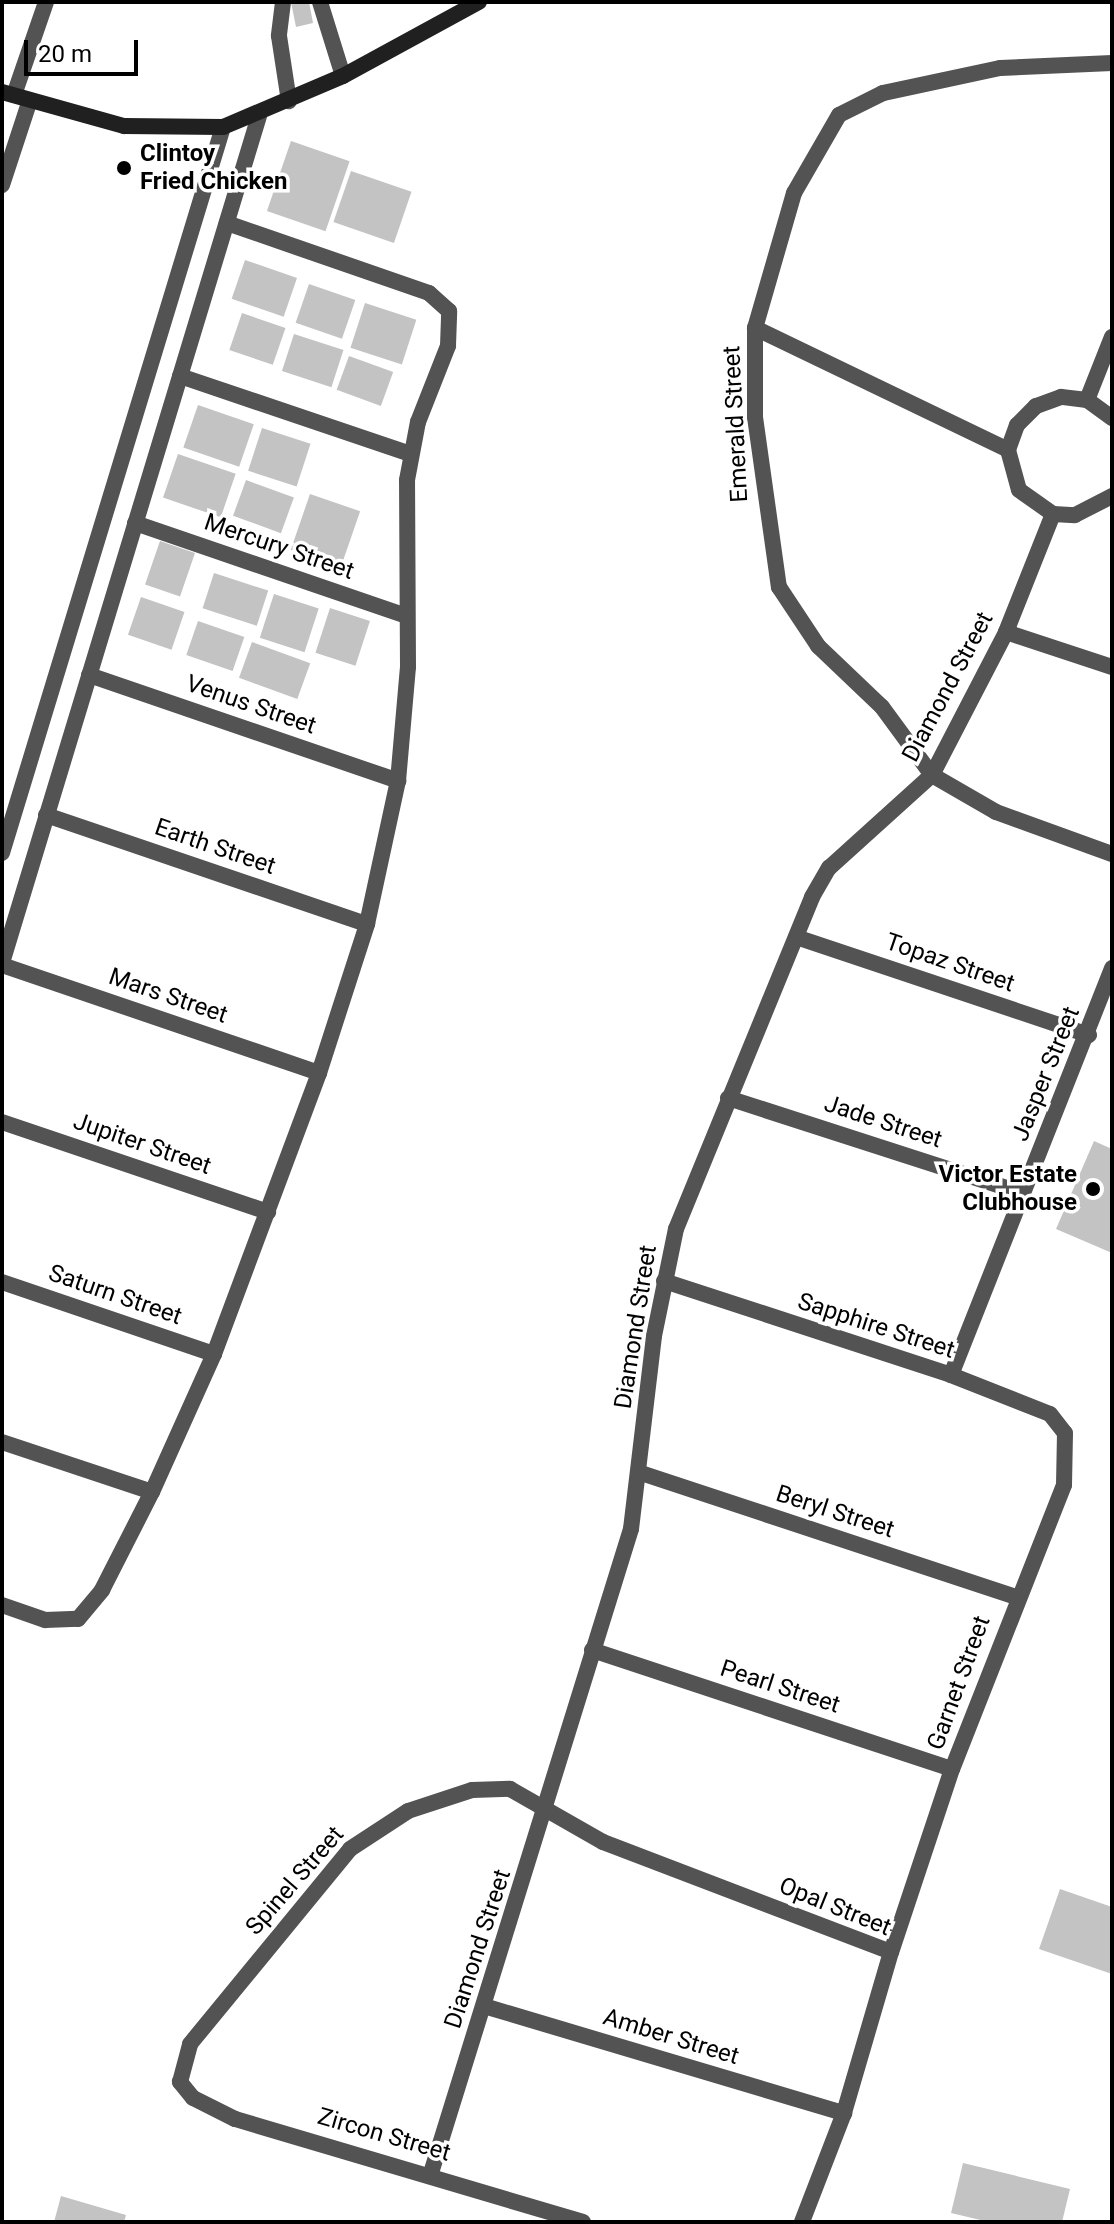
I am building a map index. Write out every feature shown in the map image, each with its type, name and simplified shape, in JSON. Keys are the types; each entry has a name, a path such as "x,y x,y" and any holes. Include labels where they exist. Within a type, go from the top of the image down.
{"street":[{"path":"2,185 15,96 46,2"},
{"path":"283,2 279,36 289,101"},
{"path":"320,2 343,76"},
{"path":"15,96 124,126 223,127 259,116 343,76 479,2"},
{"name":"Emerald Street","path":"1112,63 1000,68 883,93 839,115 794,193 755,328 761,485 779,587 818,646 882,707 932,775 996,812 1112,854"},
{"path":"2,964 259,116"},
{"path":"2,853 223,127"},
{"path":"2,1605 45,1620 78,1619 102,1590 152,1492 214,1354 319,1073 367,924 398,781 407,616 410,454 448,346 449,311 429,293 227,223"},
{"path":"755,328 1008,450"},
{"path":"1087,400 1112,337"},
{"path":"180,376 410,454"},
{"path":"1112,418 1087,400 1061,397 1036,406 1017,425 1008,450 1019,490 1053,514 1075,515 1112,496"},
{"name":"Diamond Street","path":"431,2173 548,1812 592,1650 631,1529 664,1281 676,1229 796,937 829,868 932,775 1006,632 1053,514"},
{"name":"Mercury Street","path":"135,523 407,616"},
{"path":"1006,632 1112,667"},
{"name":"Venus Street","path":"89,675 398,781"},
{"name":"Earth Street","path":"46,815 367,924"},
{"name":"Topaz Street","path":"796,937 1089,1035"},
{"name":"Mars Street","path":"2,964 319,1073"},
{"name":"Jasper Street","path":"951,1375 1089,1035 1112,968"},
{"name":"Jade Street","path":"728,1098 1023,1193"},
{"name":"Jupiter Street","path":"2,1122 268,1212"},
{"name":"Sapphire Street","path":"664,1281 951,1375 1050,1414 1065,1433"},
{"name":"Saturn Street","path":"2,1282 214,1354"},
{"name":"Garnet Street","path":"891,1952 952,1769 1016,1597 1064,1485 1065,1433"},
{"path":"2,1442 152,1492"},
{"name":"Beryl Street","path":"638,1472 1016,1597"},
{"name":"Pearl Street","path":"592,1650 952,1769"},
{"name":"Spinel Street","path":"180,2082 190,2044 214,2012 350,1849 383,1823 491,1787 548,1812"},
{"name":"Opal Street","path":"548,1812 603,1842 891,1952 844,2113 802,2222"},
{"name":"Amber Street","path":"484,2006 844,2113"},
{"name":"Zircon Street","path":"180,2082 193,2098 235,2119 431,2173 583,2222"}],"building":[{"path":"291,2 309,2 313,23 296,27"},
{"path":"291,141 350,161 326,231 267,211"},
{"path":"351,171 412,192 394,243 333,222"},
{"path":"245,260 297,278 284,317 232,299"},
{"path":"309,284 355,300 342,339 296,323"},
{"path":"365,303 416,320 402,364 350,348"},
{"path":"242,313 285,328 273,365 229,350"},
{"path":"294,334 343,350 331,387 282,371"},
{"path":"349,356 393,372 381,406 337,390"},
{"path":"198,405 254,424 239,467 183,448"},
{"path":"262,428 311,444 297,487 248,471"},
{"path":"178,454 236,474 221,517 163,497"},
{"path":"246,480 294,497 281,533 233,516"},
{"path":"310,494 360,511 341,567 291,550"},
{"path":"160,541 195,553 180,597 145,584"},
{"path":"214,573 268,591 257,626 203,608"},
{"path":"274,594 319,609 304,652 260,638"},
{"path":"141,597 184,612 171,650 128,635"},
{"path":"330,608 370,621 355,666 315,653"},
{"path":"198,621 244,637 233,671 186,655"},
{"path":"252,642 310,663 297,699 239,678"},
{"name":"Victor Estate Clubhouse","path":"1094,1141 1112,1149 1112,1253 1056,1229"},
{"path":"1060,1889 1112,1907 1112,1974 1039,1949"},
{"path":"963,2163 1070,2189 1062,2222 989,2222 951,2213"},
{"path":"61,2196 126,2215 124,2222 54,2222"}],"place":[{"name":"Clintoy Fried Chicken","path":"124,168"},
{"name":"Victor Estate Clubhouse","path":"1093,1189"}]}
